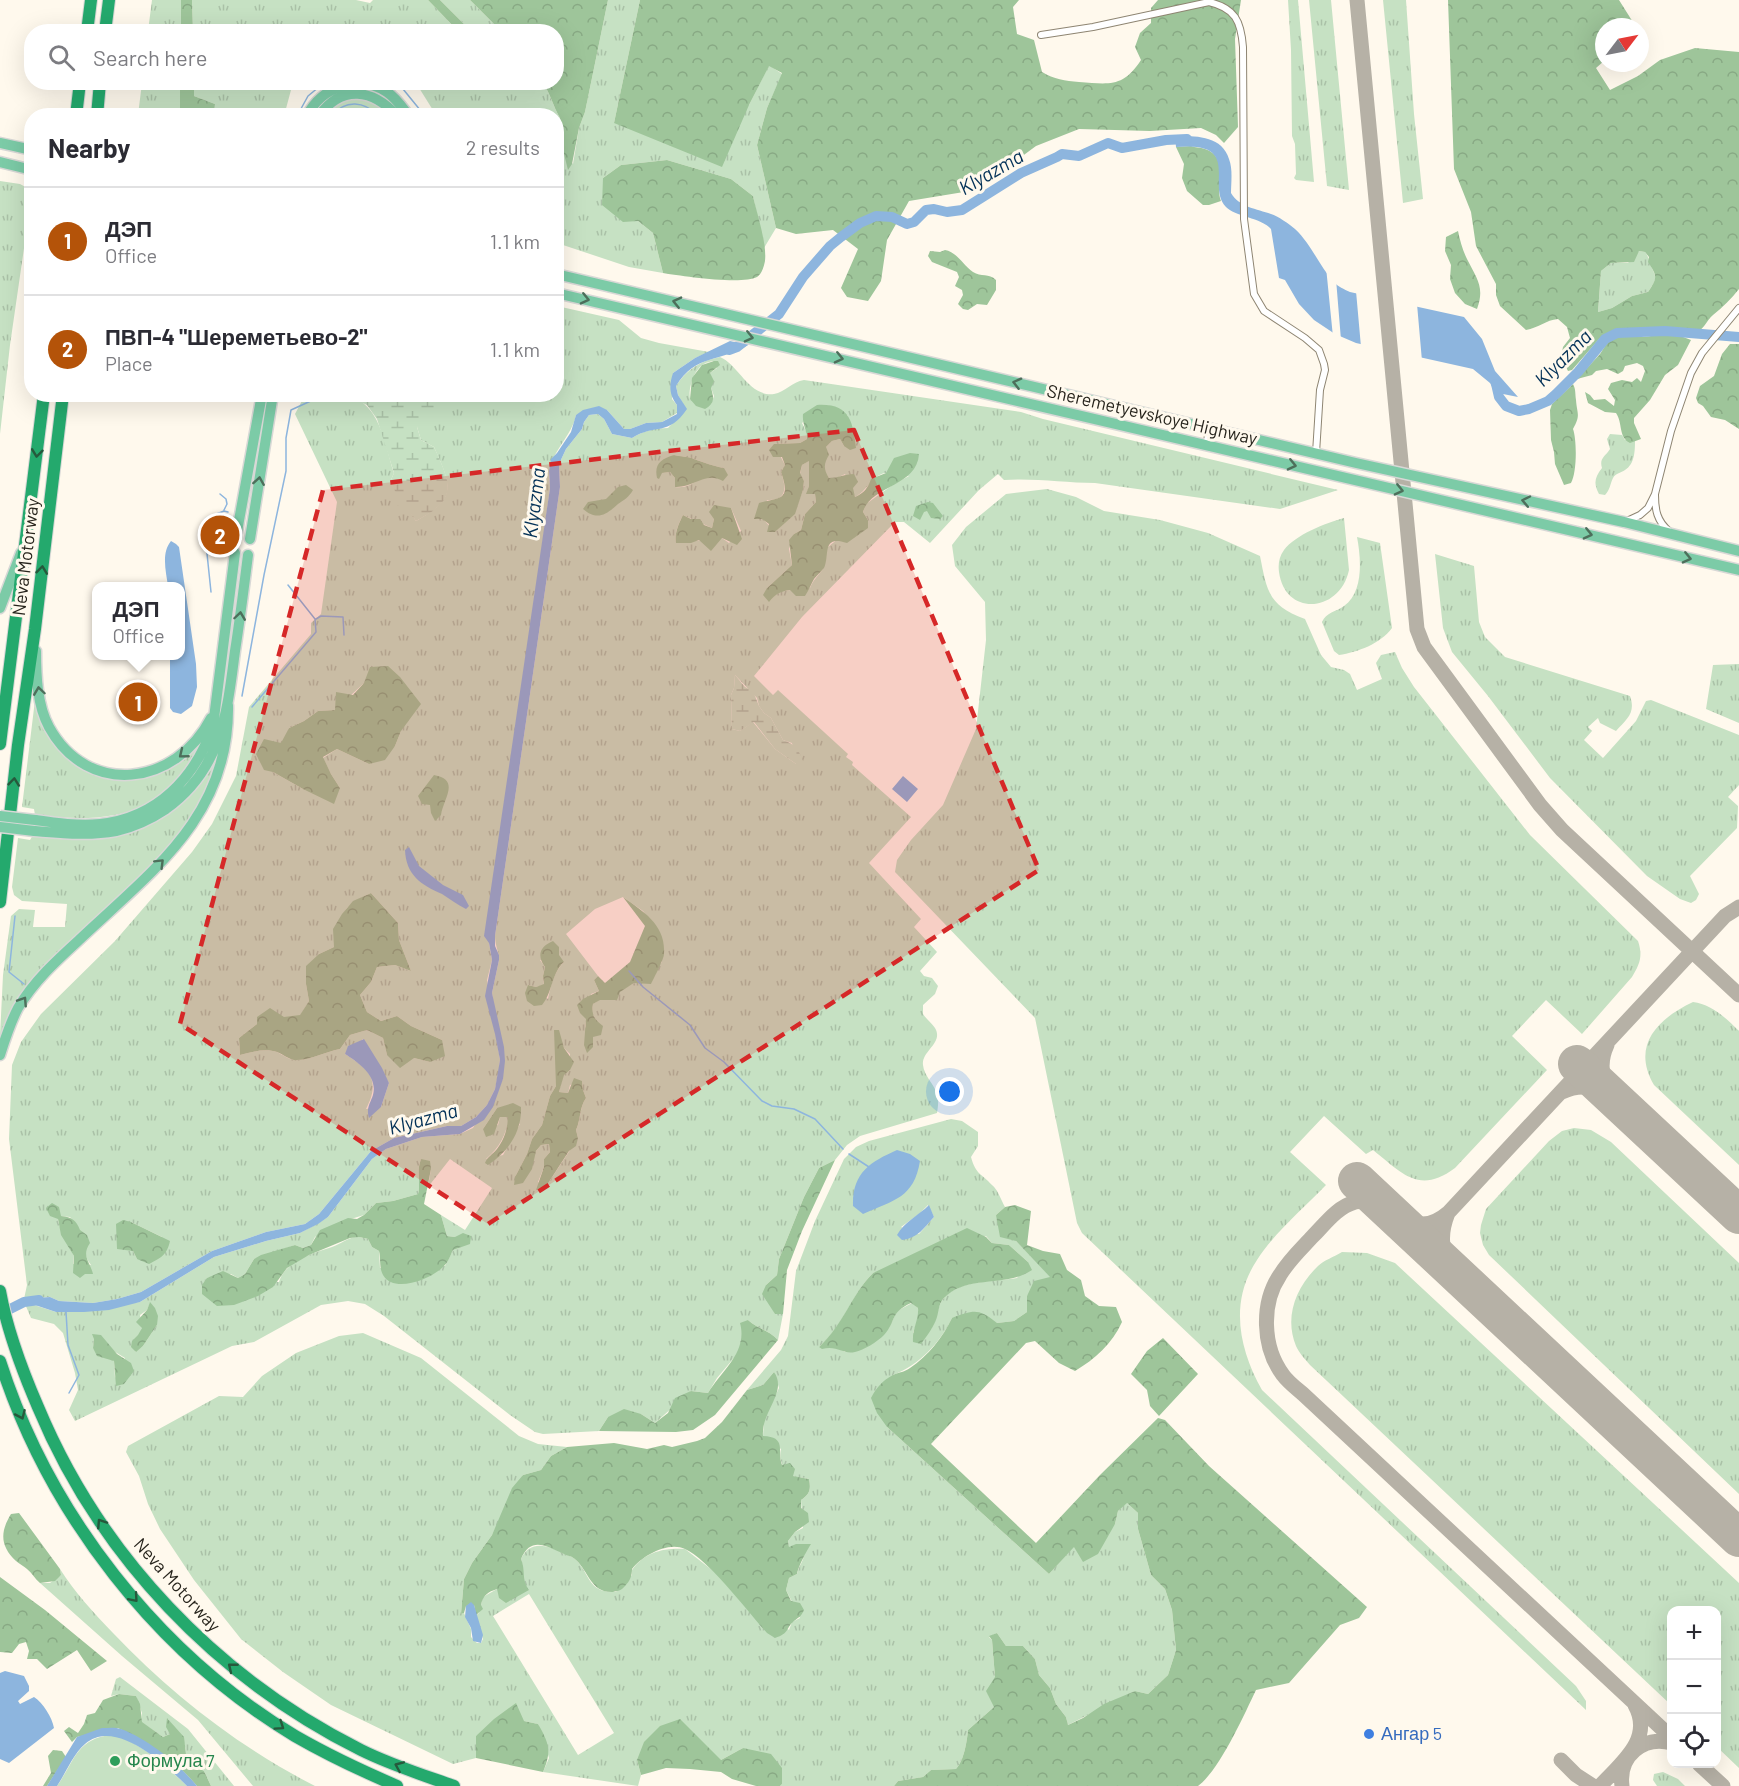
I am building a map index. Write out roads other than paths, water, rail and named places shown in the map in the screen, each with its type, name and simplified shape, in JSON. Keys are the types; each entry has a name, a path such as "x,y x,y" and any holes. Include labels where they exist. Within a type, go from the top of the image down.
{"highway":[{"path":"88,24 91,0"},
{"path":"106,24 109,0"},
{"path":"77,108 79,90"},
{"path":"98,108 99,90"},
{"name":"Neva Motorway","path":"0,744 43,402"},
{"name":"Neva Motorway","path":"0,902 62,402"},
{"name":"Neva Motorway","path":"1,1293 27,1381 46,1427 79,1490 110,1537 168,1608 210,1649 258,1688 304,1719 362,1750 415,1773 454,1786"},
{"path":"0,1360 9,1389 29,1434 66,1505 95,1550 155,1621 197,1663 248,1704 303,1740 350,1766 397,1786"}],"main road":[{"path":"312,108 319,98 333,90"},
{"path":"384,90 402,108"},
{"path":"324,108 341,96 360,94 379,99 389,108"},
{"path":"0,143 24,148"},
{"path":"0,162 24,168"},
{"name":"Sheremetyevskoye Highway","path":"564,275 1217,430 1624,522 1739,551"},
{"name":"Sheremetyevskoye Highway","path":"564,295 1739,570"},
{"path":"237,537 261,402"},
{"path":"250,539 273,402"},
{"path":"0,608 27,538"},
{"path":"0,816 34,826 88,834 102,833 133,826 158,814 190,789 206,766 219,741 235,553"},
{"path":"0,1055 6,1034 31,988 49,968 159,864 190,828 203,808 220,771 228,730 222,706 248,555"},
{"path":"35,628 36,670 41,707 48,726 60,744 74,756 100,770 135,775 152,772 166,766 192,747 222,706"},
{"path":"0,827 34,826"}],"street":[{"path":"1041,35 1093,27 1209,2 1227,9 1240,23 1244,219 1254,294 1264,311 1319,350 1325,370 1320,390 1316,453"},
{"path":"1624,522 1648,508 1655,494 1682,398 1702,353 1739,308"},
{"path":"1214,447 1208,443 1208,435 1213,430 1217,430"},
{"path":"1655,494 1658,519 1675,535"}],"water":[{"path":"1175,136 1206,138 1220,145 1230,163 1231,193 1234,198 1249,207 1277,216 1295,229 1339,287 1350,292 1464,317 1482,339 1495,371 1518,397 1503,394 1497,396 1490,383 1473,369 1356,343 1335,334 1314,320 1299,304 1285,280 1279,278 1271,229 1261,222 1235,213 1226,207 1221,198 1219,167 1216,158 1210,151 1197,147 1176,147"},
{"path":"730,341 748,345 738,351 700,363 692,368 676,386 678,395 687,409 674,423 632,438 612,434 604,419 598,414 589,415 582,429 566,449 559,464 560,487 495,936 499,960 492,993 504,1047 503,1079 493,1107 484,1120 460,1134 422,1137 386,1149 372,1159 328,1217 318,1224 300,1233 214,1257 140,1302 109,1310 84,1312 56,1312 25,1304 24,1299 50,1297 59,1301 93,1303 117,1299 141,1292 212,1251 266,1232 305,1224 319,1214 371,1151 394,1138 447,1126 461,1126 476,1117 487,1105 495,1089 500,1060 485,996 492,960 489,943 484,936 550,488 551,459 571,432 576,415 583,410 599,406 607,410 624,429 646,423 662,422 677,414 677,405 670,390 673,373 695,358"},
{"path":"171,541 179,547 184,582 167,582 165,557"},
{"path":"185,588 197,687 192,706 181,714 173,712 170,708 170,660 185,660"},
{"path":"903,776 918,789 907,802 892,789"},
{"path":"409,847 419,866 443,885 463,895 469,906 466,909 416,878 406,859 405,850"},
{"path":"364,1039 389,1083 381,1107 369,1118 368,1109 373,1095 373,1082 361,1066 345,1054 348,1046"},
{"path":"897,1150 910,1154 920,1161 913,1183 908,1190 893,1201 863,1214 853,1206 853,1195 859,1177 871,1164"},
{"path":"929,1205 934,1217 917,1235 902,1240 897,1235 900,1230"},
{"path":"471,1602 483,1635 481,1643 473,1641 471,1628 465,1617 466,1606"},
{"path":"5,1671 24,1676 29,1691 18,1701 20,1704 34,1697 47,1711 54,1728 9,1763 0,1759 0,1673"},
{"path":"102,1728 121,1729 142,1739 172,1761 197,1786 187,1786 153,1756 125,1740 111,1736 97,1737 85,1744 73,1758 57,1786 47,1786 77,1737"}],"waterway":[{"path":"301,108 308,96 315,90"},
{"path":"404,90 418,108"},
{"path":"341,108 355,104 369,108"},
{"name":"Klyazma","path":"729,350 737,347 779,314 803,277 830,246 860,223 876,216 892,217 907,224 914,222 926,210 947,212 962,210 1021,173 1062,154 1079,156 1108,143 1122,148 1166,140 1187,139"},
{"name":"Klyazma","path":"1496,384 1499,397 1506,406 1519,411 1548,401 1578,372 1605,339 1617,333 1665,331 1739,337"},
{"path":"242,696 286,471 286,438 291,410 308,402"},
{"path":"220,494 226,499 227,504 224,510"},
{"path":"211,592 206,544 209,517 224,511 228,512"},
{"path":"252,707 316,632 315,619 288,585"},
{"path":"316,619 321,616 343,617 344,635"},
{"path":"15,916 9,972 24,984"},
{"path":"629,971 643,987 690,1025 705,1048 724,1062 762,1101 772,1106 794,1109 815,1119 843,1149"},
{"path":"849,1154 869,1167"},
{"name":"Klyazma","path":"0,1314 24,1302 39,1300"},
{"path":"66,1312 68,1345 79,1375 69,1393"}],"place":[{"name":"ПВП-4 \"Шереметьево-2\"","path":"220,535"},
{"name":"ДЭП","path":"138,702"},
{"name":"Ангар 5","path":"1369,1734"},
{"name":"Формула 7","path":"115,1761"}]}
